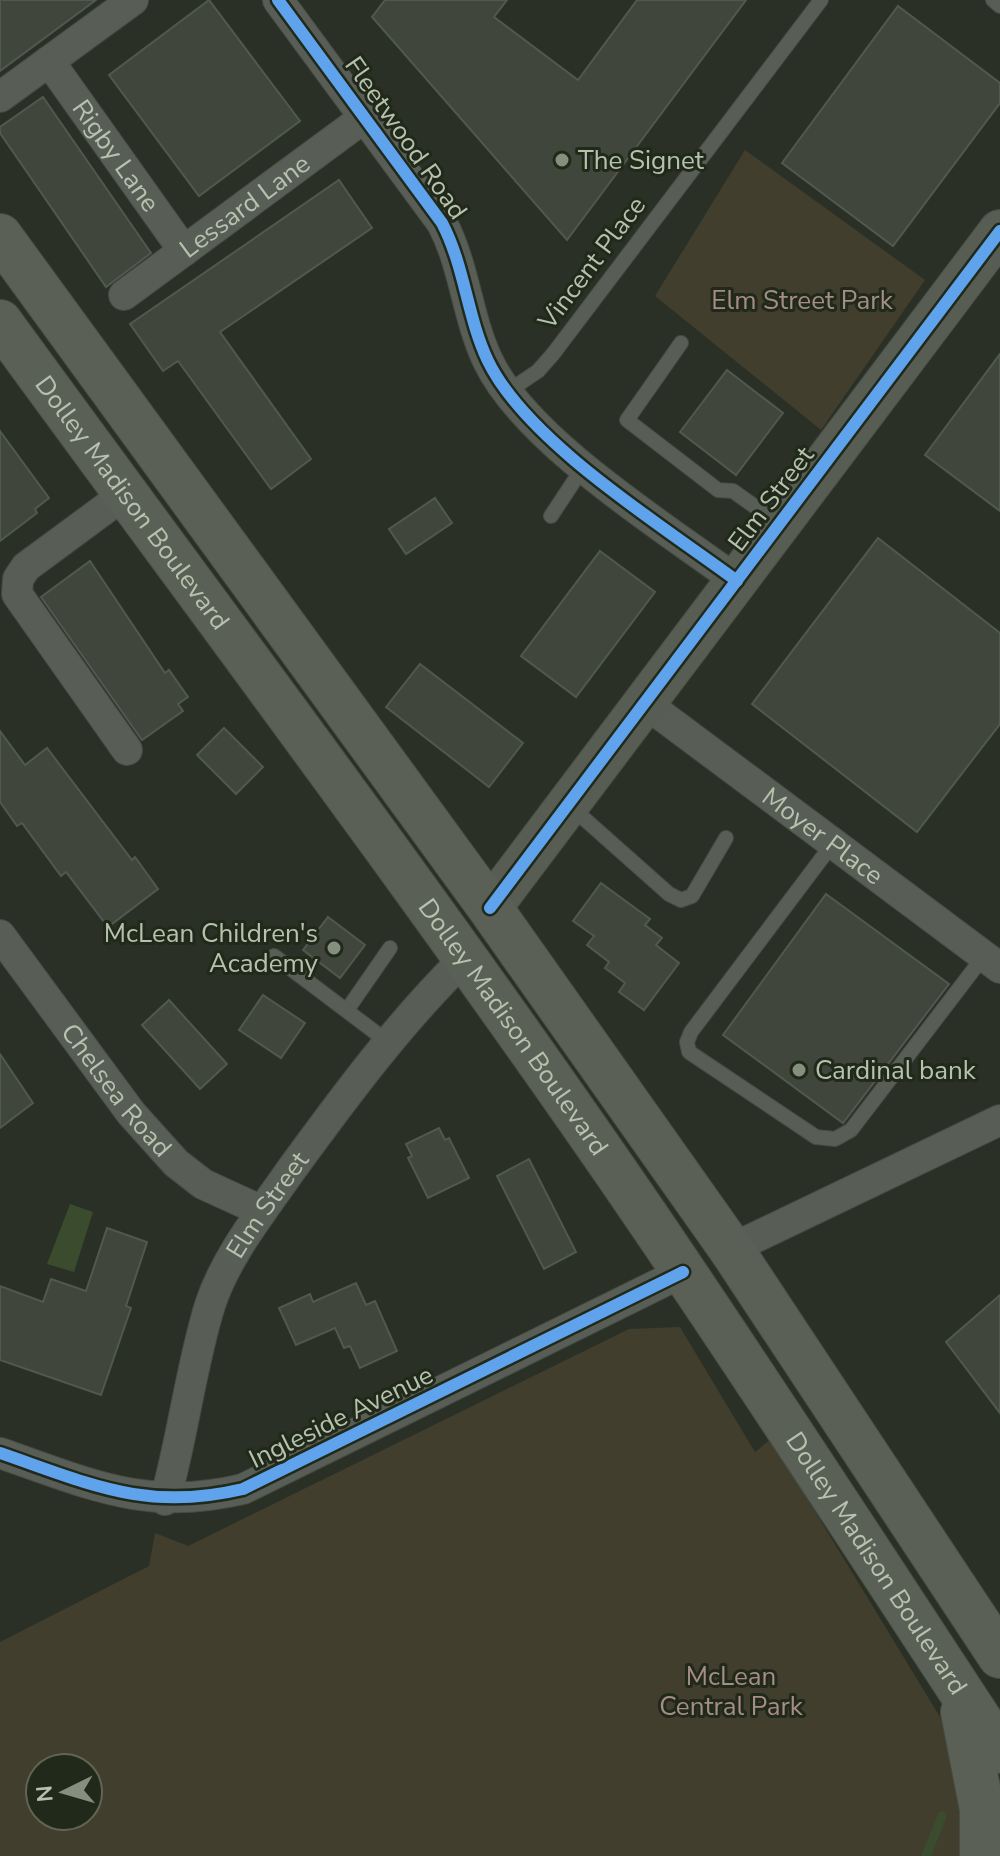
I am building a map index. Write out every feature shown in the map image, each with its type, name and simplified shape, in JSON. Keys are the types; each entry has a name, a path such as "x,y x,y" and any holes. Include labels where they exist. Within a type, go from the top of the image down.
{"main road":[{"name":"Dolley Madison Boulevard","path":"0,236 490,908 731,1249 997,1649"},
{"name":"Dolley Madison Boulevard","path":"0,322 464,959 641,1210 818,1471 1000,1751"},
{"path":"641,1210 695,1245 721,1251 731,1249"},
{"path":"683,1272 698,1271 719,1283 801,1353"},
{"path":"958,1687 982,1809 982,1856"}],"street":[{"path":"0,97 133,0"},
{"name":"Fleetwood Road","path":"278,0 442,223 457,254 481,344 507,392 535,424 584,466 737,581"},
{"name":"Rigby Lane","path":"49,61 184,251"},
{"name":"Lessard Lane","path":"124,295 365,117"},
{"name":"Elm Street","path":"490,908 1000,231"},
{"path":"125,494 26,567 18,579 17,594 127,750"},
{"name":"Moyer Place","path":"645,703 992,962"},
{"name":"Chelsea Road","path":"0,935 131,1113 176,1163 203,1184 262,1211"},
{"name":"Elm Street","path":"165,1500 181,1443 210,1305 228,1264 262,1211 388,1042 464,959"},
{"path":"731,1249 1000,1120"},
{"name":"Ingleside Avenue","path":"0,1453 126,1495 165,1500 205,1498 243,1489 683,1272"}],"lane":[{"name":"Vincent Place","path":"507,392 538,371 553,354 821,0"},
{"path":"993,0 1000,6"},
{"path":"681,343 627,420 718,490 733,491 780,525"},
{"path":"551,516 584,466"},
{"path":"568,804 669,894 681,900 692,896 726,838"},
{"path":"834,842 691,1032 687,1042 689,1052 816,1137 835,1139 851,1130 992,962"},
{"path":"347,1010 390,948"},
{"path":"274,956 388,1042"}],"green space":[{"name":"Elm Street Park","path":"745,150 925,280 821,430 655,296"},
{"name":"McLean Central Park","path":"680,1327 755,1452 771,1439 940,1717 979,1856 0,1856 0,1642 149,1566 155,1533 188,1546 629,1329"}],"shaded area":[{"path":"70,1204 93,1212 74,1272 47,1264"}],"building":[{"path":"0,0 96,0 0,71"},
{"path":"209,0 300,121 199,196 109,75"},
{"name":"The Signet","path":"385,0 507,0 494,17 578,80 637,0 746,0 567,240 372,17"},
{"path":"898,6 1000,83 1000,103 893,246 782,163"},
{"path":"43,97 151,253 106,287 0,133 0,127"},
{"path":"339,180 372,228 220,332 311,459 271,489 178,361 163,371 130,324"},
{"path":"1000,354 1000,511 925,455"},
{"path":"727,370 783,413 736,475 680,432"},
{"path":"0,431 49,498 35,509 37,513 0,541"},
{"path":"435,498 452,523 406,554 389,529"},
{"path":"878,538 1000,633 1000,724 917,832 752,704"},
{"path":"600,551 655,592 576,697 521,656"},
{"path":"90,561 165,673 169,670 188,697 178,704 183,711 142,740 41,597"},
{"path":"420,664 523,743 489,787 386,707"},
{"path":"224,728 263,767 236,794 197,755"},
{"path":"0,731 25,765 47,748 132,860 135,857 158,889 108,927 66,872 61,876 22,823 17,826 0,802"},
{"path":"601,883 650,919 645,925 662,938 656,945 679,963 644,1010 619,992 625,983 605,968 609,962 587,945 594,936 573,921"},
{"path":"826,894 949,984 843,1123 723,1035"},
{"name":"McLean Children's Academy","path":"328,917 365,945 340,978 303,950"},
{"path":"263,995 305,1023 281,1058 239,1030"},
{"path":"169,1000 227,1064 200,1089 142,1025"},
{"path":"0,1054 33,1103 0,1128"},
{"path":"439,1128 445,1140 449,1138 469,1178 428,1198 408,1158 412,1156 406,1144"},
{"path":"529,1159 576,1252 544,1269 497,1176"},
{"path":"107,1228 147,1242 126,1306 131,1308 101,1395 0,1360 0,1286 43,1302 51,1279 86,1291"},
{"path":"356,1283 366,1305 375,1301 397,1351 360,1368 350,1346 344,1348 335,1328 296,1345 279,1308 310,1294 313,1302"},
{"path":"1000,1295 1000,1413 946,1342"}],"waterway":[{"path":"926,1856 942,1816"}],"cycle path":[{"path":"278,0 442,223 456,257 481,344 507,391 533,422 599,481 737,581"},
{"path":"490,908 1000,231"},
{"path":"0,1453 91,1484 147,1496 208,1495 243,1489 683,1272"}],"place":[{"name":"The Signet","path":"562,160"},
{"name":"McLean Children's Academy","path":"334,948"},
{"name":"Cardinal bank","path":"799,1070"}]}
